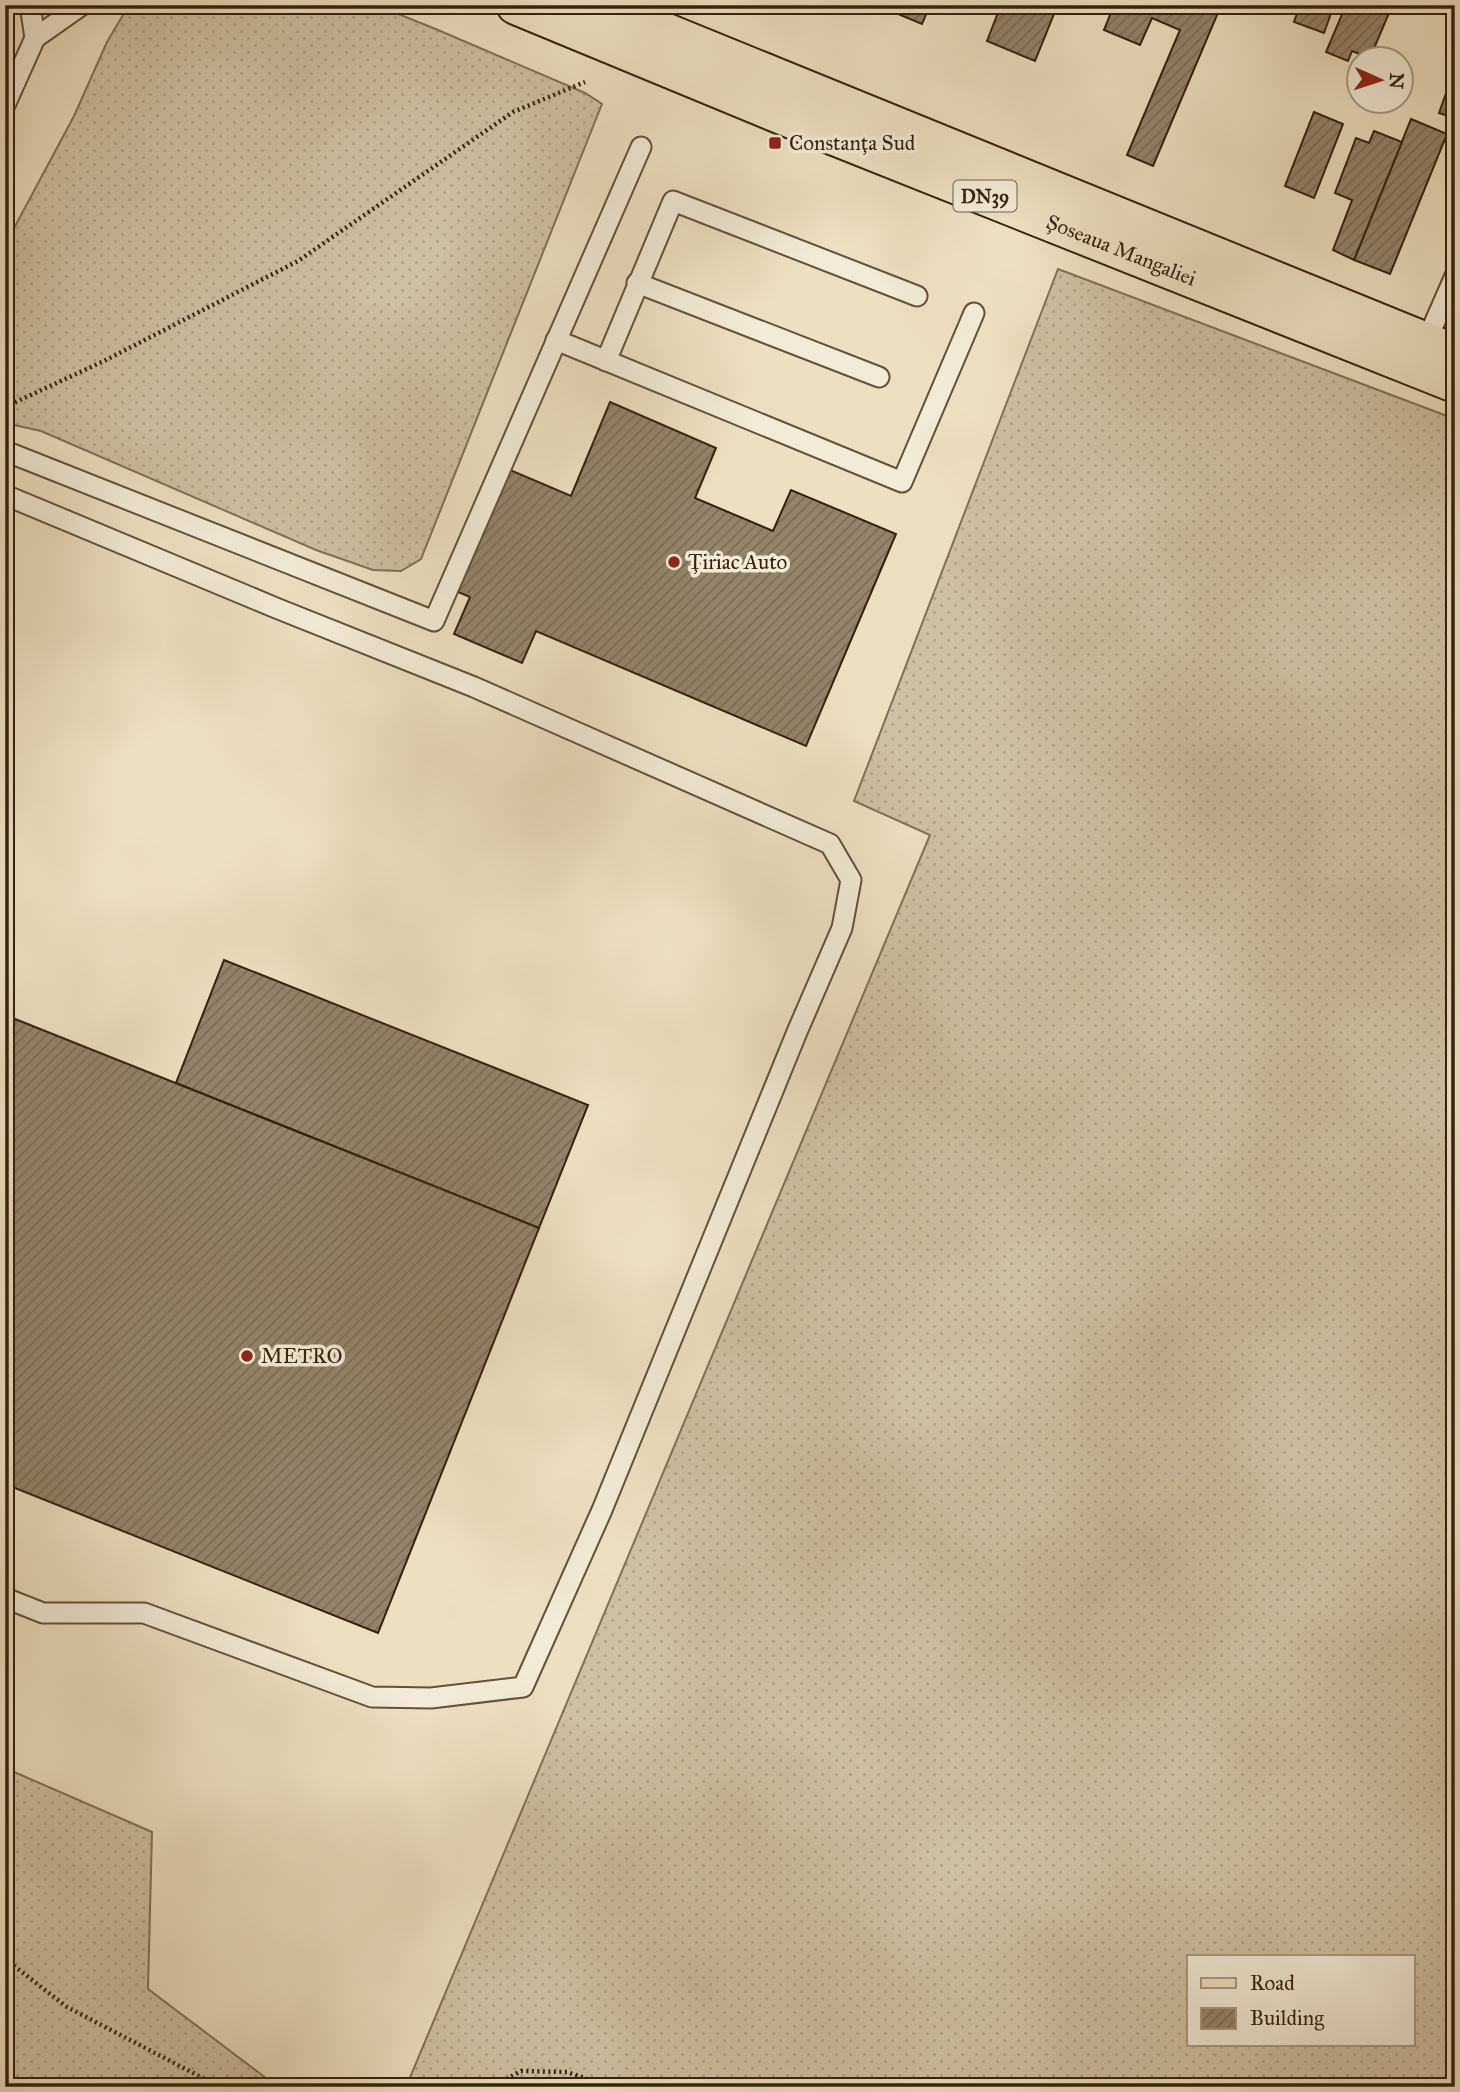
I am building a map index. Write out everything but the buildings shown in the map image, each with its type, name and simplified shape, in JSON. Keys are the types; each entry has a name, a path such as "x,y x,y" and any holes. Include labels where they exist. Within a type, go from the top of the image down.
{"main road":[{"name":"Șoseaua Mangaliei","path":"516,5 787,117 1455,383"},
{"name":"Șoseaua Mangaliei","path":"598,5 1441,348"}],"lane":[{"path":"30,5 35,38"},
{"path":"5,105 35,38 82,5"},
{"path":"5,451 434,621 640,147"},
{"path":"606,361 673,201 917,296"},
{"path":"1441,348 1455,276"},
{"path":"637,283 879,377"},
{"path":"556,340 902,482 974,313"},
{"path":"5,1598 44,1613 144,1613 372,1697 431,1699 523,1687 607,1498 842,928 851,880 830,844 474,687 7,499"}],"path":[{"path":"5,407 298,261 513,112 585,82"},
{"path":"5,1959 67,2007 220,2087"},
{"path":"492,2087 521,2071 567,2072 610,2087"}],"shaded area":[{"path":"129,5 376,5 585,93 602,104 421,559 401,571 373,570 316,550 41,431 5,423 5,245 74,116 107,42"},
{"path":"1058,269 1455,419 1455,2087 406,2087 930,835 854,801"},
{"path":"5,1768 152,1832 148,1989 278,2087 5,2087"}],"place":[{"name":"Constanța Sud","path":"775,143"},
{"name":"Țiriac Auto","path":"674,562"},
{"name":"METRO","path":"247,1356"}]}
